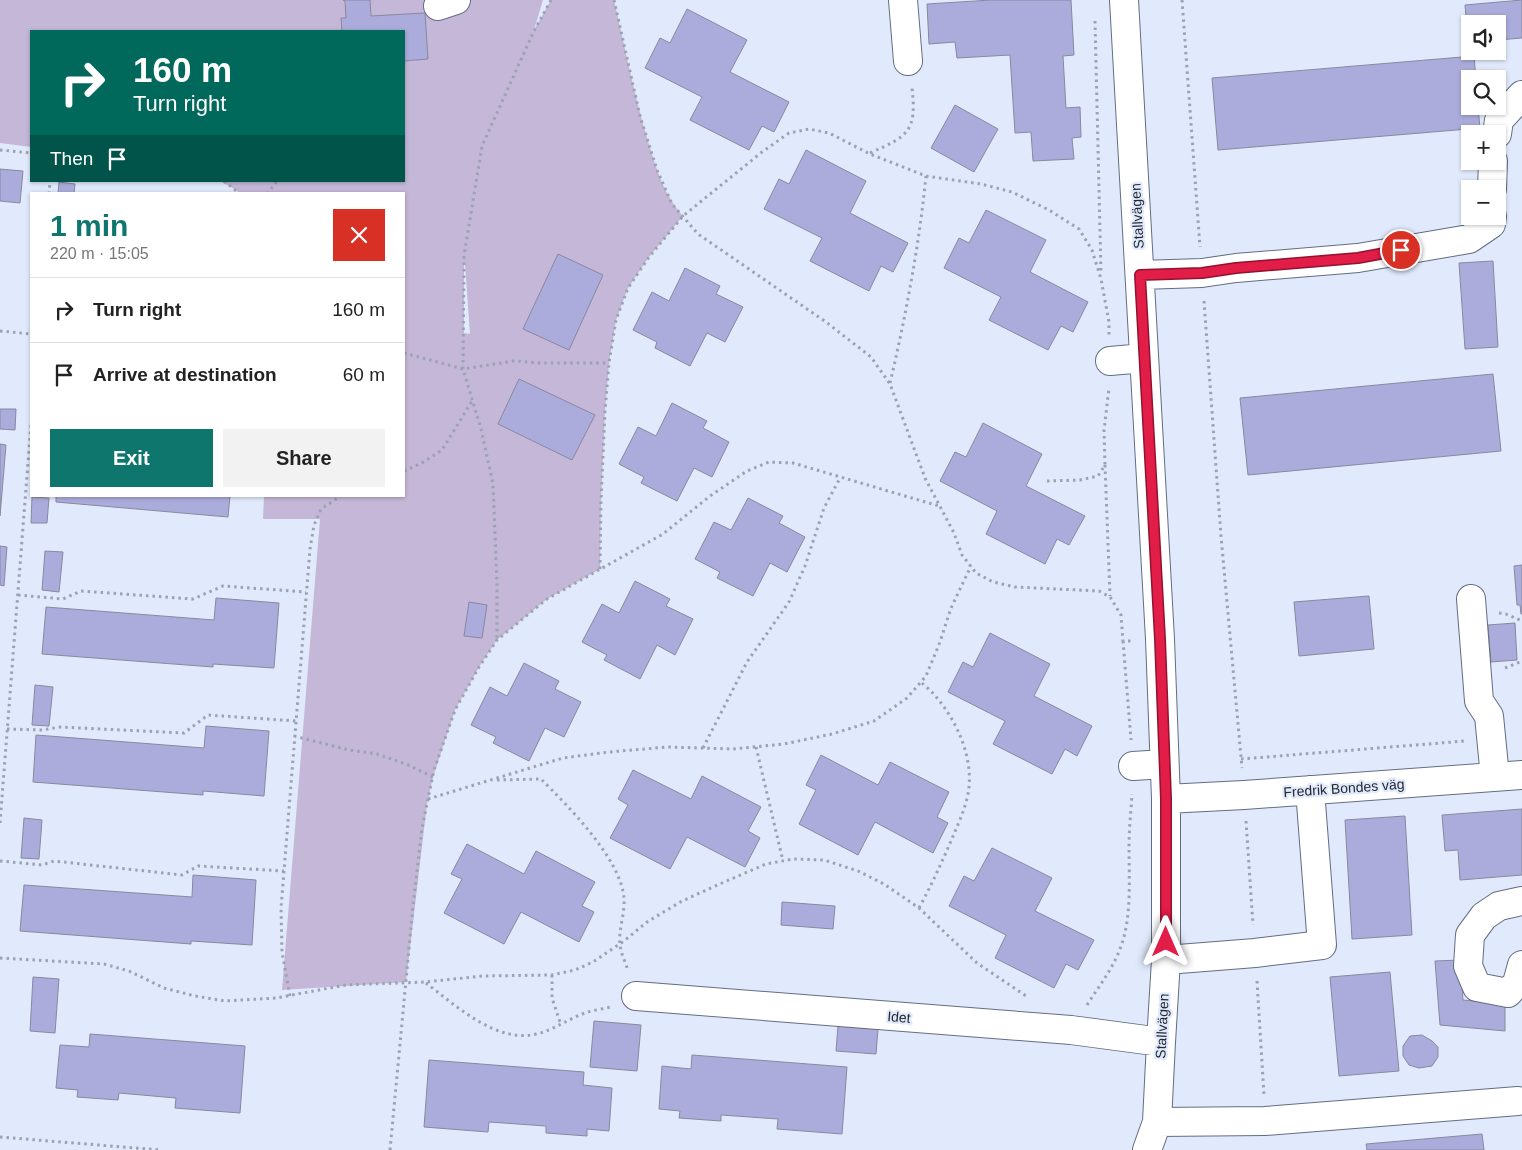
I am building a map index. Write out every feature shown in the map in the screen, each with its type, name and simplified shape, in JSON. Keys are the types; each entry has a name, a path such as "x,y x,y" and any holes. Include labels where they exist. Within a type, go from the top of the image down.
{"street":[{"path":"903,0 908,61"},
{"name":"Stallvägen","path":"1124,0 1160,639 1166,799 1166,960 1157,1122 1147,1150"},
{"path":"1498,125 1499,120 1522,95"},
{"path":"1140,275 1202,273 1236,268 1358,258 1469,238 1489,225"},
{"path":"1110,361 1144,358"},
{"path":"1471,598 1478,701 1489,716 1492,739 1509,776"},
{"path":"1133,766 1164,764"},
{"name":"Fredrik Bondes väg","path":"1166,799 1509,776"},
{"path":"1166,960 1255,953 1322,945 1310,790"},
{"path":"1521,905 1499,906 1484,916 1470,935 1468,966 1477,986 1508,993 1517,983 1522,966"},
{"name":"Idet","path":"636,996 1071,1030 1161,1042"},
{"path":"1157,1122 1265,1121 1518,1100"},
{"name":"Stallvägen","path":"1157,1122 1166,1150"}],"path":[{"path":"497,640 493,484 481,429 463,368 464,256 482,146 533,33 551,0"},
{"path":"614,0 640,116 657,170 672,204 698,234 826,322 871,357 890,384 925,478 954,533 962,556 976,573 993,582 1016,587 1099,591 1110,597"},
{"path":"1182,0 1221,536 1244,795 1265,1121"},
{"path":"1095,20 1101,279"},
{"path":"870,154 898,141 911,126 914,105 908,61"},
{"path":"600,569 601,492 609,363 616,320 628,288 649,257 683,216 762,152 789,133 809,129 829,133 870,154 926,176 981,184 1012,192 1049,210 1079,229 1092,250 1101,279 1109,322 1110,361 1104,430 1110,597 1120,615 1133,766 1129,845 1130,885 1127,920 1121,948 1107,977 1071,1030"},
{"path":"0,150 30,153"},
{"path":"890,384 922,220 926,176"},
{"path":"225,182 238,192"},
{"path":"269,192 276,182"},
{"path":"0,331 30,334"},
{"path":"405,353 463,368 514,362 609,363"},
{"path":"405,471 422,463 442,450 472,401"},
{"path":"0,823 30,437"},
{"path":"390,1150 422,828 428,799 433,776 455,710 479,666 497,640 547,599 662,534 710,496 747,471 769,462 794,463 939,506"},
{"path":"1047,481 1080,480 1098,476 1105,464"},
{"path":"703,748 747,662 789,602 805,566 824,508 840,478"},
{"path":"290,996 282,952 281,908 310,550 314,525 321,509 339,497"},
{"path":"428,799 563,758 668,747 733,749 784,744 832,734 874,721 907,698 926,676 951,608 971,566"},
{"path":"18,594 63,598 81,591 193,599 223,586 306,592"},
{"path":"1123,641 1160,639"},
{"path":"920,908 962,814 969,787 969,766 963,742 937,697 921,682"},
{"path":"7,729 42,730 60,727 184,733 208,715 296,721"},
{"path":"294,736 349,750 377,754 433,776"},
{"path":"1241,759 1492,739"},
{"path":"756,747 783,861"},
{"path":"490,780 541,779 592,835 616,870 624,899 620,944"},
{"path":"0,958 104,964 129,971 164,988 225,1001 276,998 346,985 425,982 483,976 552,975 575,970 593,962 620,944 647,922 682,902 766,864 794,859 824,860 858,871 884,884 920,908 977,963 1036,1003"},
{"path":"0,861 42,865 54,861 182,875 198,866 284,871"},
{"path":"552,975 552,998 561,1025"},
{"path":"425,982 487,1026 514,1035 535,1035 585,1013 617,1005 636,996"},
{"path":"0,1137 160,1150"}],"shaded area":[{"path":"0,0 543,0 534,30 551,0 614,0 638,106 654,161 661,181 676,208 683,216 649,257 628,288 616,320 609,363 605,411 600,569 547,599 497,640 479,667 455,710 433,777 427,804 406,982 282,990 320,519 263,519 264,497 405,497 405,192 238,192 222,182 405,182 405,30 30,30 30,147 0,143","holes":["464,265 465,265 470,334 464,333"]}],"building":[{"path":"343,0 370,0 371,16 425,13 428,59 405,61 405,30 342,30 341,18 346,18 345,1"},
{"path":"991,0 1071,0 1074,55 1063,56 1066,108 1080,107 1081,137 1072,138 1074,159 1033,161 1031,132 1015,133 1010,55 957,58 955,42 929,44 927,4"},
{"path":"1522,0 1522,38 1506,39 1506,15 1466,15 1465,5"},
{"path":"687,9 747,40 730,72 789,102 774,132 762,126 749,150 690,120 702,97 645,68 660,38 670,43"},
{"path":"1461,57 1461,60 1474,60 1475,70 1461,70 1461,115 1479,115 1480,125 1461,125 1461,130 1218,150 1212,78"},
{"path":"955,105 998,129 974,172 931,148"},
{"path":"806,150 866,181 850,213 908,243 893,272 881,266 869,291 810,261 822,238 764,209 779,179 789,184"},
{"path":"0,169 23,171 20,203 0,201"},
{"path":"59,182 75,184 74,192 58,192"},
{"path":"986,210 1046,240 1030,272 1088,302 1073,332 1061,326 1048,350 989,320 1001,297 944,268 959,238 969,243"},
{"path":"558,254 603,275 569,350 523,329"},
{"path":"1493,261 1498,347 1465,349 1459,263"},
{"path":"685,268 720,286 716,294 743,307 725,342 707,333 690,366 655,348 657,342 633,330 652,292 669,301"},
{"path":"1493,374 1501,451 1248,475 1240,398"},
{"path":"519,379 595,415 572,460 498,424"},
{"path":"672,403 707,421 703,428 729,442 712,477 694,468 677,501 641,483 644,477 619,464 638,427 656,436"},
{"path":"0,409 16,409 15,430 0,429"},
{"path":"983,423 1042,454 1026,486 1085,516 1069,545 1057,539 1045,564 986,534 997,511 940,481 955,452 966,457"},
{"path":"0,444 6,445 0,516"},
{"path":"32,497 49,498 47,523 31,523"},
{"path":"56,497 230,497 228,517 56,502"},
{"path":"748,498 783,516 779,523 805,537 787,572 770,563 753,596 717,578 720,572 695,559 714,522 731,530"},
{"path":"0,546 7,547 4,586 0,585"},
{"path":"45,551 63,552 59,592 42,590"},
{"path":"1522,565 1521,614 1520,605 1517,605 1514,566"},
{"path":"635,581 670,599 666,606 693,619 675,655 657,645 640,679 604,660 607,655 582,642 602,604 619,613"},
{"path":"1369,596 1374,649 1299,656 1294,602"},
{"path":"216,598 279,603 274,668 213,664 213,667 42,654 46,607 214,620"},
{"path":"469,602 487,605 482,638 464,636"},
{"path":"1515,623 1517,660 1491,662 1488,625"},
{"path":"990,633 1050,664 1034,696 1092,726 1077,756 1065,749 1052,774 993,744 1005,721 948,692 963,662 973,667"},
{"path":"524,663 559,681 555,689 581,702 564,737 545,728 529,761 493,743 496,737 471,725 490,687 507,696"},
{"path":"35,685 53,687 49,726 32,725"},
{"path":"206,726 269,731 264,796 203,791 203,795 33,782 36,735 204,748"},
{"path":"821,755 878,785 890,762 949,792 937,817 948,823 933,853 875,822 858,855 799,824 816,790 806,785"},
{"path":"633,770 691,799 702,776 761,807 748,831 760,838 745,867 687,837 670,869 610,838 628,805 618,799"},
{"path":"1522,809 1522,875 1460,880 1458,850 1445,851 1442,815"},
{"path":"1405,816 1412,935 1352,939 1345,820"},
{"path":"24,818 42,820 39,859 21,858"},
{"path":"467,844 524,874 536,851 595,882 582,906 594,912 579,942 521,912 504,944 444,913 462,879 451,874"},
{"path":"992,848 1052,878 1035,911 1094,940 1078,970 1066,964 1054,988 995,958 1006,935 949,906 964,876 974,881"},
{"path":"193,875 256,880 252,945 191,941 191,944 20,931 24,885 192,897"},
{"path":"782,902 835,906 833,929 781,925"},
{"path":"1460,960 1463,1000 1505,1004 1505,1031 1440,1025 1435,961"},
{"path":"1390,972 1399,1071 1339,1076 1330,977"},
{"path":"33,977 59,979 55,1033 30,1031"},
{"path":"594,1021 641,1025 637,1071 590,1067"},
{"path":"838,1026 878,1029 876,1054 836,1051"},
{"path":"90,1034 245,1046 240,1113 175,1108 176,1098 119,1093 118,1100 77,1097 78,1090 56,1088 60,1045 89,1047"},
{"path":"1422,1035 1438,1047 1438,1057 1432,1066 1419,1068 1409,1065 1403,1056 1403,1046 1410,1036"},
{"path":"692,1055 847,1067 842,1134 777,1129 778,1119 721,1115 721,1121 679,1118 680,1111 659,1109 662,1066 691,1069"},
{"path":"429,1060 584,1072 583,1085 612,1088 609,1131 587,1129 587,1136 546,1133 546,1126 489,1122 488,1132 424,1127"},
{"path":"1482,1134 1484,1150 1367,1150 1366,1144"}],"route":[{"path":"1166,942 1166,799 1160,639 1140,275 1202,273 1236,268 1358,258 1401,250"}]}
